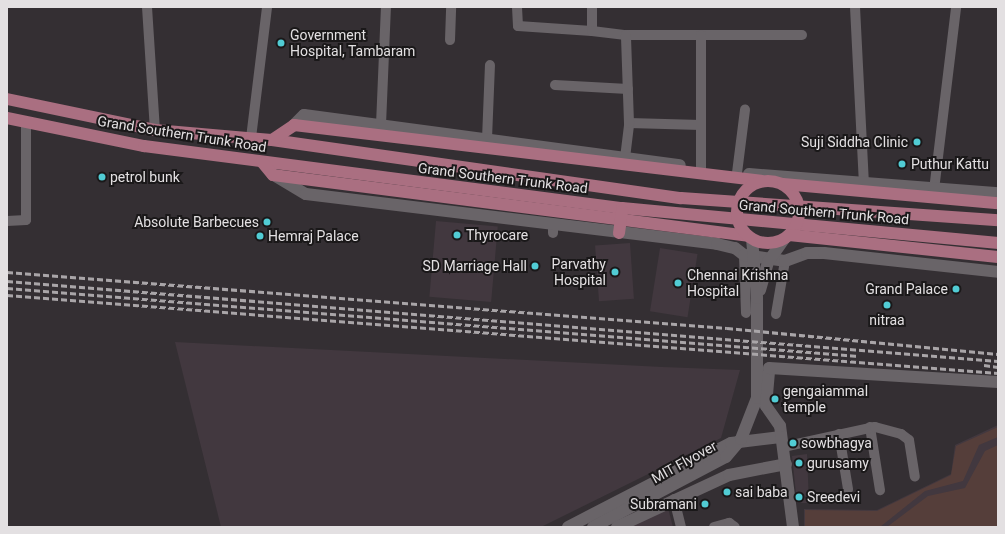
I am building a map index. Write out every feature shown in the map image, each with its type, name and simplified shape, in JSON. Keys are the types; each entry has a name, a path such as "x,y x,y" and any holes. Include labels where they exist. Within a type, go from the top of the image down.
{"main road":[{"name":"Grand Southern Trunk Road","path":"7,99 155,130 272,140 681,198 998,220"},
{"name":"Grand Southern Trunk Road","path":"7,118 144,146 622,208 998,243"},
{"path":"272,140 300,126 783,184 998,203"},
{"path":"262,162 273,175 750,237 768,243 786,237 998,257"},
{"path":"750,237 738,219 738,204 744,191 761,181"},
{"path":"783,184 796,198 799,208 797,222 786,237"},
{"path":"619,233 622,208"}],"street":[{"path":"147,7 155,130"},
{"path":"252,138 267,7"},
{"path":"381,125 386,7"},
{"path":"450,40 451,7"},
{"path":"517,7 518,26 626,35 802,35"},
{"path":"592,7 592,32"},
{"path":"855,7 864,184"},
{"path":"934,190 956,7"},
{"path":"625,158 629,123 626,35"},
{"path":"701,35 701,168"},
{"path":"487,139 490,65"},
{"path":"555,85 628,89"},
{"path":"737,173 745,110"},
{"path":"300,126 304,116 737,173 934,190 998,193"},
{"path":"7,221 26,220 26,122"},
{"path":"629,123 701,125"},
{"path":"273,175 306,194 553,229 619,233 717,244 735,248 744,255 785,261 807,253 824,253 998,272"},
{"name":"MIT Flyover","path":"593,527 726,457 741,439 757,398 757,298 750,237"},
{"name":"MIT Flyover","path":"757,298 768,262 786,237"},
{"path":"744,255 746,313"},
{"path":"776,314 785,261"},
{"path":"793,527 786,464 781,437 766,406 767,376 773,366 998,382"},
{"path":"568,527 731,443 781,437 839,434 870,427 905,437 910,443 916,477"},
{"path":"870,427 880,490"},
{"path":"839,434 848,489"},
{"path":"625,525 674,499 749,468 786,464"},
{"path":"674,499 681,527"},
{"path":"714,527 729,523 735,527"}],"shaded area":[{"path":"436,221 498,226 491,302 429,297"},
{"name":"Parvathy Hospital","path":"630,243 634,299 599,301 595,245"},
{"name":"Chennai Krishna Hospital","path":"660,248 698,254 688,317 650,311"},
{"path":"175,342 740,370 721,438 541,527 221,527"},
{"path":"998,425 998,527 804,527 804,509 877,510 951,474 955,445"},
{"path":"998,427 998,437 979,445 963,481 925,491 880,527 805,527 805,510 877,511 951,475 956,446"},
{"path":"998,445 998,527 887,527 928,496 965,488 985,451"},
{"path":"807,454 809,503 797,503 792,456"},
{"path":"668,508 673,527 630,527"}],"railway":[{"path":"7,272 727,328 998,354"},
{"path":"7,281 998,361"},
{"path":"7,288 858,356"},
{"path":"7,295 998,373"},
{"path":"984,365 998,367"}],"place":[{"name":"Government Hospital, Tambaram","path":"281,43"},
{"name":"Suji Siddha Clinic","path":"917,142"},
{"name":"Puthur Kattu","path":"902,164"},
{"name":"petrol bunk","path":"102,177"},
{"name":"Absolute Barbecues","path":"267,222"},
{"name":"Thyrocare","path":"457,235"},
{"name":"Hemraj Palace","path":"260,236"},
{"name":"SD Marriage Hall","path":"535,266"},
{"name":"Parvathy Hospital","path":"615,272"},
{"name":"Chennai Krishna Hospital","path":"678,283"},
{"name":"Grand Palace","path":"956,289"},
{"name":"nitraa","path":"887,305"},
{"name":"gengaiammal temple","path":"775,399"},
{"name":"sowbhagya","path":"793,443"},
{"name":"gurusamy","path":"799,463"},
{"name":"sai baba","path":"727,492"},
{"name":"Sreedevi","path":"799,497"},
{"name":"Subramani","path":"705,504"}]}
